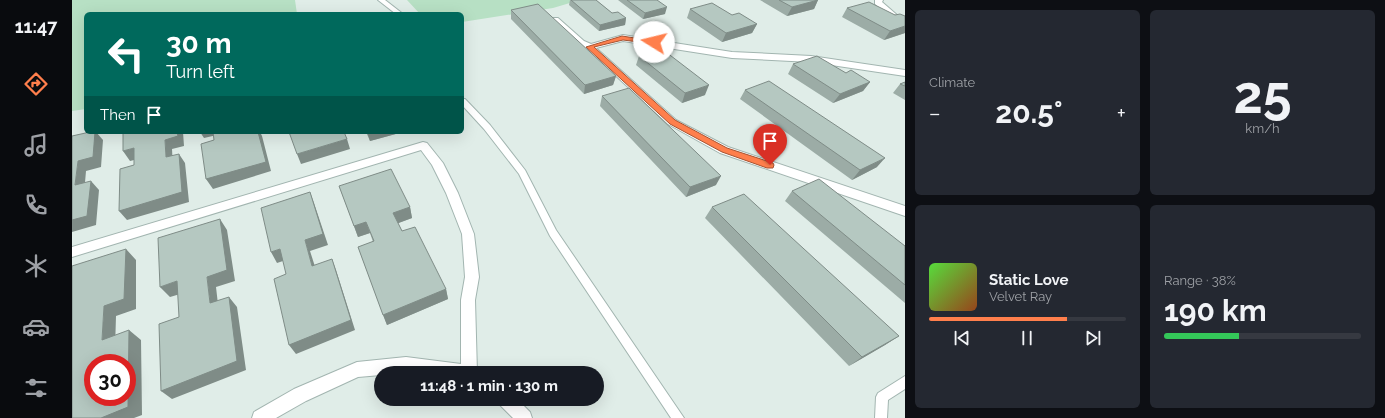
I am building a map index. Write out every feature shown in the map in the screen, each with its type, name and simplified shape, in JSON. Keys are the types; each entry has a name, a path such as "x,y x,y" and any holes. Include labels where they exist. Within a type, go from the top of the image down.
{"street":[{"path":"879,0 878,2 894,17 905,24"},
{"path":"555,20 581,43 590,47 672,122 724,150 905,212"},
{"path":"590,47 622,38 732,55 811,59 905,73"},
{"path":"72,252 423,146 437,163 452,193 468,234 472,277 468,300 469,366"},
{"path":"390,366 406,364 420,366"},
{"path":"260,418 300,395 357,370 374,368"},
{"path":"513,406 524,418"}],"lane":[{"path":"381,0 397,12"},
{"path":"464,103 487,127 522,172 553,233 678,418"},
{"path":"881,418 882,397 905,382"}],"green space":[{"path":"72,0 295,0 297,12 84,12 84,109 72,111"},
{"path":"407,0 580,0 553,8 464,22 464,12 418,12"}],"building":[{"path":"571,0 596,0 612,13 618,12 626,18 600,25"},
{"path":"627,0 657,0 667,7 645,13"},
{"path":"779,0 818,0 792,7"},
{"path":"869,2 895,15 900,14 905,16 905,26 890,31 847,8"},
{"path":"712,3 732,15 739,13 757,24 726,33 690,9"},
{"path":"538,4 616,76 585,85 511,10"},
{"path":"662,49 709,85 685,93 639,56"},
{"path":"817,56 846,73 851,70 870,82 840,94 793,64"},
{"path":"769,81 885,158 860,170 745,90"},
{"path":"629,88 721,176 690,187 602,96"},
{"path":"84,133 95,134 93,157 78,161 75,185 91,181 87,216 72,220 72,136"},
{"path":"123,134 178,134 178,136 165,140 166,157 179,154 182,192 119,211 120,169 134,165 134,148 123,151"},
{"path":"213,134 259,134 266,162 206,179 201,144 214,140"},
{"path":"290,134 345,134 347,139 297,154"},
{"path":"391,169 410,207 393,213 402,231 415,227 446,289 383,315 358,247 374,241 366,222 354,226 339,186"},
{"path":"819,179 905,246 905,285 792,191"},
{"path":"310,192 323,234 305,240 312,266 332,259 351,320 289,345 274,279 286,274 280,249 271,252 261,208"},
{"path":"744,194 899,336 862,357 712,207"},
{"path":"220,219 227,270 207,277 210,303 229,297 237,361 161,391 159,324 179,317 177,281 160,287 158,238"},
{"path":"126,249 124,299 104,306 102,340 129,330 129,354 84,354 84,406 128,407 101,418 72,418 72,266"}],"route":[{"path":"654,42 622,38 590,47 672,122 724,150 770,165"}]}
